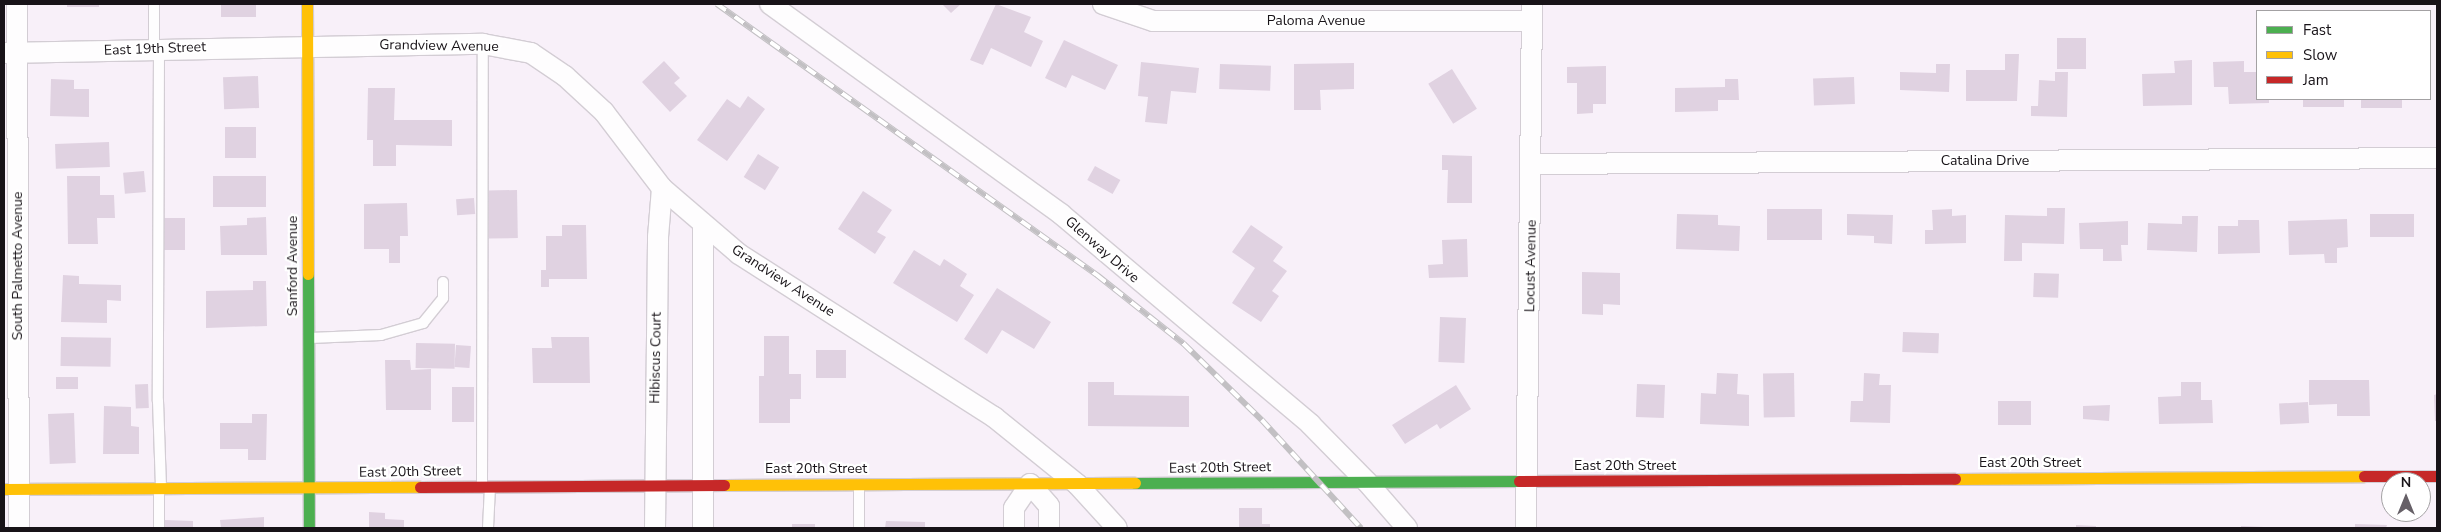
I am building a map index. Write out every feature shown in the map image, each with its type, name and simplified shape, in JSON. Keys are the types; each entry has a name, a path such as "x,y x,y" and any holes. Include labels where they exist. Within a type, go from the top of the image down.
{"street":[{"name":"South Palmetto Avenue","path":"17,4 10,53 11,489 19,528"},
{"name":"Sanford Avenue","path":"307,4 309,528"},
{"name":"Glenway Drive","path":"770,4 1061,214 1310,424 1367,482 1407,528"},
{"name":"Paloma Avenue","path":"1103,4 1153,21 1229,13 1532,12"},
{"name":"Locust Avenue","path":"1526,528 1532,164 1532,12"},
{"name":"Grandview Avenue","path":"307,46 483,44 531,53 565,76 604,112 662,188 739,254 994,417 1077,484 1117,528"},
{"name":"East 19th Street","path":"10,53 307,46"},
{"name":"Catalina Drive","path":"1532,164 2437,158"},
{"name":"Hibiscus Court","path":"655,528 658,237 662,188"},
{"path":"703,224 703,528"},
{"name":"East 20th Street","path":"11,489 654,484 1077,484 2437,476"},
{"path":"1014,528 1014,508 1030,484 1049,506 1049,528"}],"lane":[{"path":"154,4 156,49 159,528"},
{"path":"483,44 486,486 488,528"},
{"path":"308,338 387,334 423,323 443,298 443,282"},
{"path":"859,484 859,528"}],"building":[{"path":"67,4 99,4 99,7 67,7"},
{"path":"221,4 256,4 256,17 221,17"},
{"path":"942,4 961,4 951,13"},
{"path":"996,4 1031,17 1024,32 1043,41 1031,67 991,48 983,65 970,60"},
{"path":"2057,38 2086,38 2086,69 2057,69"},
{"path":"1064,40 1118,65 1105,90 1072,75 1066,88 1045,78"},
{"path":"2005,54 2019,54 2017,101 1966,101 1966,70 2005,70"},
{"path":"2192,60 2192,105 2143,106 2142,74 2175,73 2174,61"},
{"path":"664,61 680,78 674,83 687,96 670,112 642,82"},
{"path":"2244,61 2244,72 2256,72 2256,100 2269,100 2269,103 2229,104 2228,87 2214,87 2213,62"},
{"path":"1141,62 1199,68 1196,93 1171,91 1167,124 1145,122 1148,97 1138,96"},
{"path":"1354,63 1354,89 1320,90 1321,110 1294,110 1294,64"},
{"path":"1220,64 1271,66 1270,91 1219,89"},
{"path":"1936,64 1950,64 1949,92 1900,90 1900,72 1936,73"},
{"path":"1606,66 1606,104 1593,104 1593,113 1577,114 1577,83 1567,83 1567,67"},
{"path":"1452,69 1477,109 1453,124 1428,84"},
{"path":"2055,72 2068,72 2067,117 2031,116 2031,106 2038,106 2039,80 2055,81"},
{"path":"258,76 259,108 224,109 223,77"},
{"path":"1854,77 1855,104 1814,105 1813,78"},
{"path":"51,79 74,80 74,89 89,89 89,117 50,116"},
{"path":"1725,79 1738,79 1739,100 1718,100 1718,111 1675,112 1675,88 1725,87"},
{"path":"368,88 395,88 394,120 452,120 452,146 396,145 396,166 373,166 373,140 367,140"},
{"path":"748,96 765,109 727,161 697,140 727,99 740,108"},
{"path":"2303,100 2344,100 2344,107 2303,107"},
{"path":"2361,100 2402,100 2402,108 2361,108"},
{"path":"225,127 256,127 256,158 225,158"},
{"path":"109,142 110,167 56,169 55,144"},
{"path":"758,154 779,167 765,190 744,177"},
{"path":"1442,155 1472,156 1472,203 1447,203 1448,170 1442,170"},
{"path":"1095,166 1120,180 1113,194 1087,180"},
{"path":"144,171 146,192 125,194 123,173"},
{"path":"67,176 100,176 100,195 114,195 115,218 97,218 98,244 68,244"},
{"path":"213,176 266,176 266,207 213,207"},
{"path":"517,190 518,238 489,238 488,191"},
{"path":"863,191 892,210 877,232 886,237 875,254 838,229"},
{"path":"474,198 475,214 457,215 456,199"},
{"path":"407,203 408,236 400,236 400,263 389,263 389,249 364,249 364,204"},
{"path":"2047,208 2065,208 2064,244 2022,243 2022,261 2004,261 2005,215 2047,216"},
{"path":"1767,209 1822,209 1822,240 1767,240"},
{"path":"1952,209 1952,216 1966,215 1966,243 1925,244 1925,230 1933,230 1932,210"},
{"path":"1677,214 1718,215 1718,225 1740,226 1739,251 1676,249"},
{"path":"1847,214 1893,215 1892,244 1874,243 1874,236 1847,235"},
{"path":"2370,214 2414,214 2414,237 2370,237"},
{"path":"2182,216 2198,216 2197,252 2147,250 2148,223 2182,224"},
{"path":"266,217 267,255 221,255 220,226 247,225 247,218"},
{"path":"162,218 185,218 185,250 162,250"},
{"path":"2347,219 2348,247 2337,248 2337,263 2325,263 2324,254 2289,255 2288,221"},
{"path":"2238,220 2259,220 2260,253 2218,254 2218,226 2238,226"},
{"path":"2128,221 2128,245 2121,245 2122,261 2103,261 2103,249 2080,249 2079,223"},
{"path":"562,225 586,225 587,279 549,279 549,287 541,287 541,270 546,270 546,236 562,236"},
{"path":"1251,225 1283,247 1273,261 1287,271 1272,291 1279,296 1261,322 1232,303 1255,268 1232,252"},
{"path":"1467,239 1468,277 1429,278 1428,265 1443,264 1442,240"},
{"path":"914,250 940,266 944,259 967,274 960,286 974,295 957,322 893,283"},
{"path":"1582,272 1620,273 1620,305 1603,304 1603,315 1582,314"},
{"path":"2034,273 2059,274 2058,298 2033,297"},
{"path":"63,275 79,276 79,284 121,285 121,301 107,300 107,323 61,322"},
{"path":"253,281 266,281 267,326 206,328 206,291 253,290"},
{"path":"997,288 1051,322 1034,349 1002,330 987,354 964,339"},
{"path":"1440,317 1466,318 1464,363 1438,362"},
{"path":"1903,332 1939,333 1938,353 1902,352"},
{"path":"764,336 789,336 789,374 801,374 801,399 790,399 790,423 759,423 759,376 764,376"},
{"path":"61,337 111,338 110,367 60,366"},
{"path":"551,337 589,337 590,383 533,383 532,348 552,348"},
{"path":"416,343 455,344 455,369 416,368"},
{"path":"456,345 471,346 469,368 454,367"},
{"path":"816,350 846,350 846,378 816,378"},
{"path":"385,360 410,360 411,370 431,369 431,410 386,410"},
{"path":"1717,373 1738,374 1737,394 1749,395 1749,426 1700,424 1701,393 1716,394"},
{"path":"1794,373 1795,417 1764,418 1763,374"},
{"path":"1864,373 1880,374 1879,385 1891,385 1890,423 1850,422 1851,401 1863,401"},
{"path":"56,377 78,377 78,389 56,389"},
{"path":"2309,380 2369,380 2370,416 2337,416 2337,404 2309,405"},
{"path":"1088,382 1114,382 1114,395 1189,396 1189,427 1088,426"},
{"path":"2181,382 2201,382 2201,400 2212,400 2213,423 2159,424 2158,397 2181,396"},
{"path":"135,384 148,384 149,408 136,408"},
{"path":"1637,384 1665,385 1664,418 1636,417"},
{"path":"1456,385 1471,409 1440,429 1437,424 1405,444 1392,425"},
{"path":"452,387 474,387 474,422 452,422"},
{"path":"2437,394 2437,421 2435,421 2434,395"},
{"path":"1998,401 2031,401 2031,425 1998,425"},
{"path":"2308,402 2309,423 2280,424 2279,404"},
{"path":"2110,405 2109,421 2083,419 2083,406"},
{"path":"104,406 131,407 131,426 139,427 139,454 103,454"},
{"path":"74,413 76,463 50,464 48,414"},
{"path":"252,414 267,414 266,460 248,460 248,449 220,449 220,423 252,423"},
{"path":"1239,508 1262,508 1262,524 1270,524 1270,528 1239,528"},
{"path":"369,512 385,513 385,519 404,520 404,528 369,528"},
{"path":"264,517 264,528 221,528 220,520"},
{"path":"165,520 193,521 193,528 164,528"},
{"path":"886,521 925,522 925,528 885,528"},
{"path":"792,524 815,524 815,528 792,528"},
{"path":"2355,524 2387,525 2386,528 2355,528"},
{"path":"2076,525 2096,526 2096,528 2076,528"},
{"path":"2241,526 2264,527 2264,528 2241,528"}],"railway":[{"path":"717,4 1097,275 1184,344 1262,420 1361,528"}],"traffic: fast":[{"path":"308,274 309,528"},
{"path":"1135,483 1519,481"}],"traffic: slow":[{"path":"307,4 308,274"},
{"path":"1955,479 2364,476"},
{"path":"724,485 1135,483"},
{"path":"4,489 420,487"}],"traffic: jam":[{"path":"2364,476 2437,476"},
{"path":"1519,481 1955,479"},
{"path":"420,487 724,485"}]}
